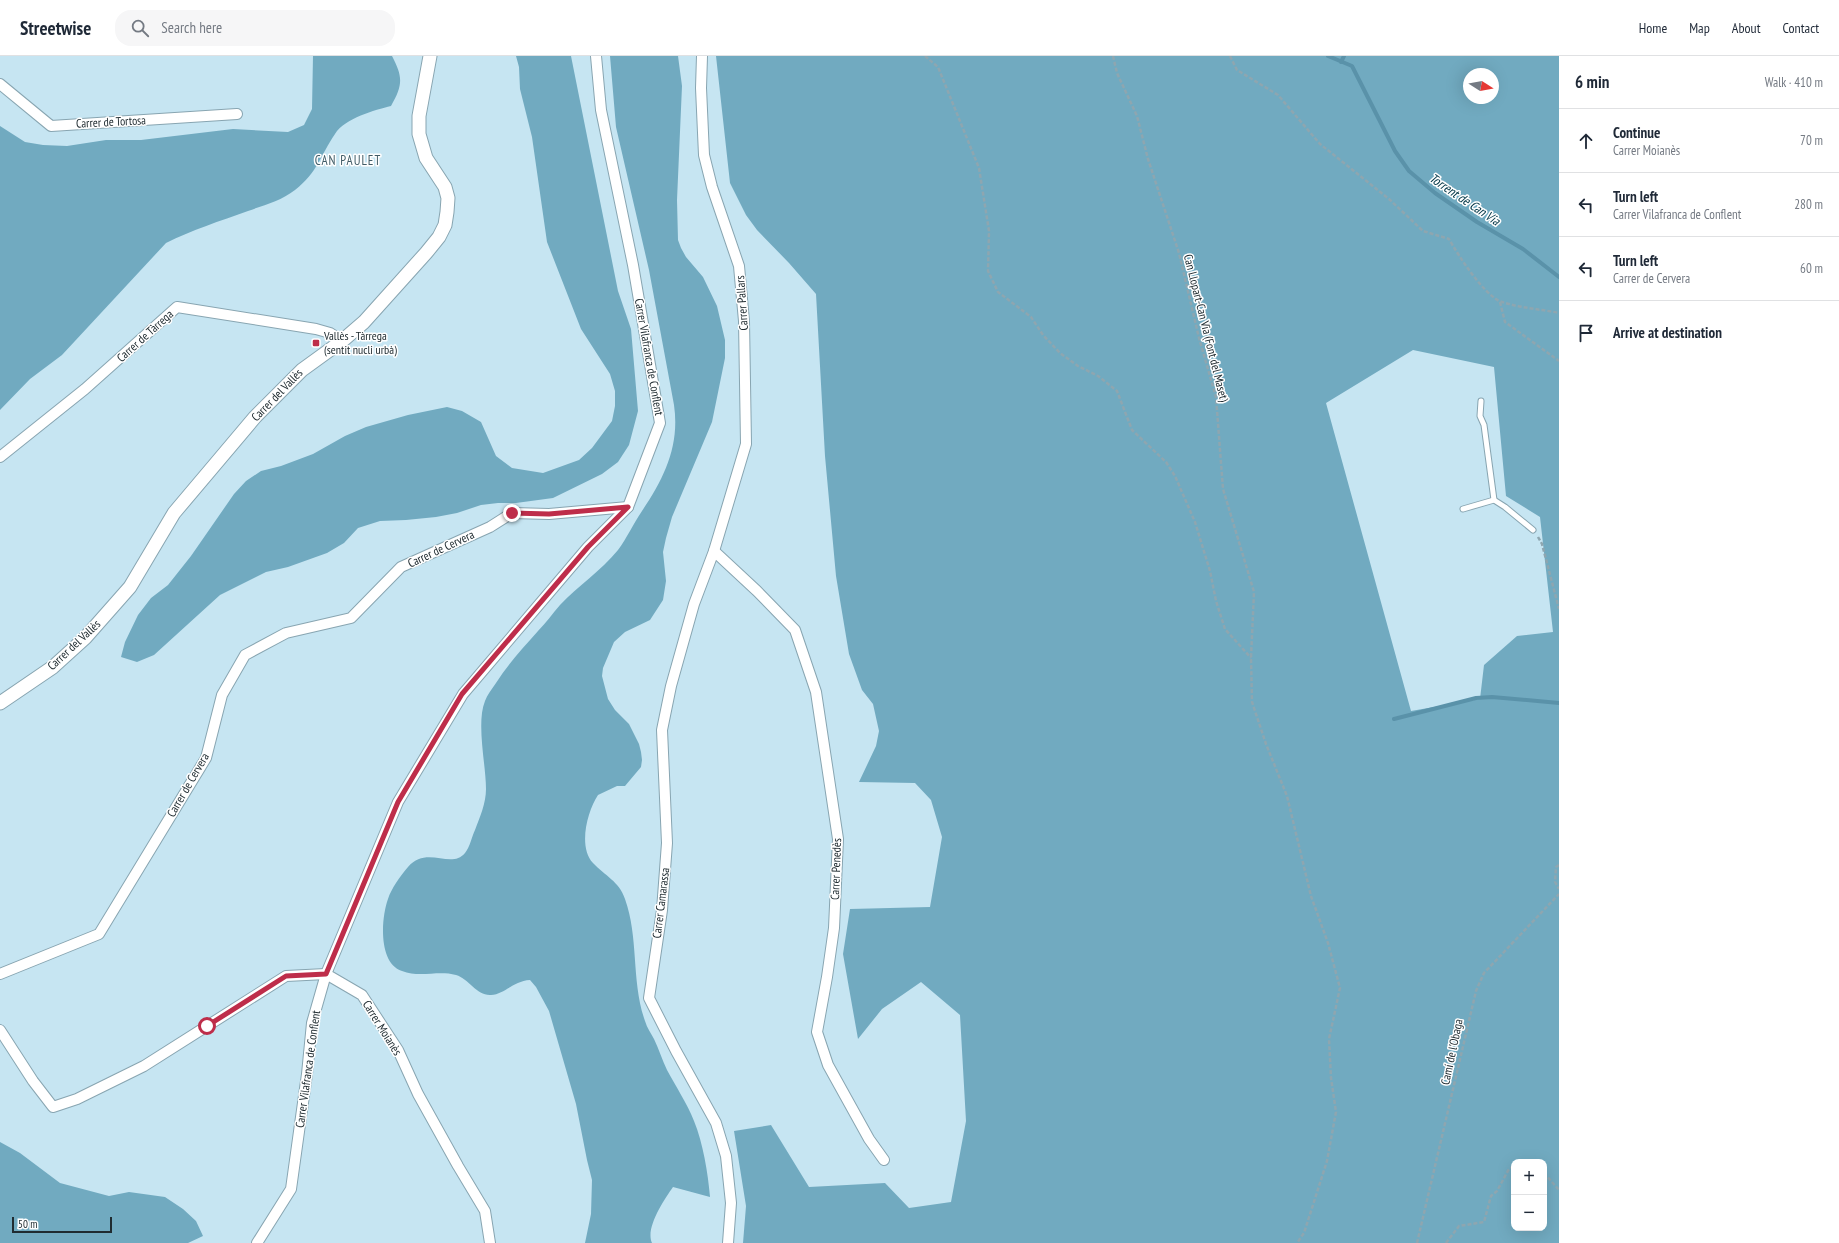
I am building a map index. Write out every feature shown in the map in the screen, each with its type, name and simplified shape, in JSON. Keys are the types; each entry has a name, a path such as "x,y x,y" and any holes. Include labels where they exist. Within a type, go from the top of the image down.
{"street":[{"name":"Carrer del Vallès","path":"0,703 53,667 85,638 130,587 174,513 196,485 255,417 311,362 342,341 364,322 439,237 448,212 448,198 445,187 426,158 419,134 419,116 430,56"},
{"name":"Carrer Vilafranca de Conflent","path":"257,1243 290,1189 308,1074 312,1023 326,974 398,802 462,694 588,547 628,507 660,423 633,265 602,110 596,56"},
{"name":"Carrer Pallars","path":"702,56 701,103 704,155 712,187 739,266 744,321 746,444 714,551"},
{"name":"Carrer de Tortosa","path":"0,84 51,126 237,114"},
{"name":"Carrer de Tàrrega","path":"0,457 85,389 177,307 316,328 330,333 342,341"},
{"name":"Carrer de Cervera","path":"0,974 99,934 206,758 222,695 245,654 286,633 351,618 402,568 490,527 512,513 549,514 628,507"},
{"name":"Carrer Penedès","path":"714,551 757,591 795,630 816,692 838,839 834,928 817,1032 828,1065 868,1139 884,1160"},
{"name":"Carrer Camarassa","path":"714,551 694,604 671,686 662,730 667,843 662,910 649,998 676,1051 716,1122 726,1156 731,1203 728,1243"},
{"path":"0,1030 33,1081 53,1107 77,1098 144,1066 286,976 326,974"},
{"name":"Carrer Moianès","path":"326,974 362,995 398,1050 418,1094 485,1211 490,1243"}],"lane":[{"path":"1481,401 1480,416 1484,425 1494,500"},
{"path":"1463,509 1494,500 1533,530"}],"path":[{"path":"925,56 938,67 979,168 989,232 988,271 998,292 1031,317 1043,335 1060,353 1078,366 1098,376 1117,391 1132,430 1162,458 1175,476 1195,522 1210,570 1216,601 1225,629 1251,658"},
{"name":"Can Llopart-Can Via (Font del Maset)","path":"1113,56 1116,73 1137,116 1148,160 1179,253 1199,338 1216,397 1223,489 1254,592 1251,658 1252,702 1266,744 1287,796 1311,896 1328,943 1340,988 1329,1039 1331,1078 1336,1112 1327,1161 1304,1233 1297,1243"},
{"path":"1230,56 1237,70 1278,95 1320,144 1389,199 1423,230 1449,239 1462,262 1487,291 1500,302 1559,313"},
{"path":"1500,302 1504,322 1559,361"},
{"path":"1533,530 1542,544 1559,609"},
{"path":"1559,865 1556,867 1555,882 1559,889"},
{"name":"Camí de l'Obaga","path":"1417,1243 1476,991 1484,973 1559,894"},
{"path":"1446,1243 1459,1226 1484,1222 1491,1196 1497,1191 1511,1168"},
{"path":"1547,1176 1559,1190"}],"shaded area":[{"path":"313,56 392,56 400,76 400,81 398,92 391,106 353,119 340,128 309,177 290,194 166,243 62,355 30,379 0,410 0,126 25,142 43,145 67,146 106,140 141,140 233,129 288,132 304,125 312,109"},
{"path":"516,56 571,56 618,291 631,329 638,411 629,445 618,462 602,474 553,498 516,503 481,505 457,513 436,517 380,521 358,528 344,543 327,553 288,567 266,572 220,595 154,655 137,662 121,657 125,642 138,615 151,598 168,585 191,556 234,494 246,481 261,471 281,466 313,454 345,436 366,427 408,415 447,407 462,411 481,422 496,456 512,468 543,473 579,460 592,448 612,421 615,406 615,391 610,374 581,329 547,242 532,137 520,89 519,67"},
{"path":"610,56 678,56 682,86 677,200 678,240 686,257 703,277 717,306 725,340 725,358 712,422 672,517 666,538 663,552 666,581 663,600 650,620 625,632 614,642 603,668 602,676 608,699 615,710 629,724 639,744 642,760 641,767 625,786 617,786 598,795 590,811 585,839 588,856 598,868 615,883 625,899 632,929 638,991 645,1021 667,1070 685,1101 694,1121 700,1139 706,1168 710,1197 673,1187 656,1214 653,1222 651,1230 652,1243 585,1243 591,1214 592,1180 576,1104 549,1011 536,987 530,980 519,983 496,994 486,995 456,975 442,973 416,974 402,971 394,966 389,959 385,950 383,939 384,917 388,899 396,882 408,867 415,861 423,858 459,858 467,851 470,845 486,794 481,721 482,710 488,694 521,650 560,605 604,565 618,550 657,486 672,448 675,434 674,405 649,270 616,127"},
{"path":"716,56 1559,56 1559,1243 743,1243 746,1206 734,1131 771,1125 809,1187 885,1183 909,1208 951,1202 966,1121 960,1015 921,982 882,1009 858,1039 843,954 850,909 930,907 942,837 931,800 915,783 859,782 876,746 879,731 873,704 862,690 849,654 836,576 825,456 816,294 757,230 746,215 730,183","holes":["1413,350 1494,367 1506,496 1540,517 1553,632 1517,636 1484,665 1480,699 1411,711 1326,403"]},
{"path":"0,1142 20,1153 60,1183 109,1196 129,1192 165,1197 183,1209 196,1221 203,1236 188,1243 0,1243"}],"waterway":[{"name":"Torrent de Can Via","path":"1328,56 1352,66 1395,151 1409,171 1435,193 1477,222 1523,249 1559,277"},
{"name":"Torrent de Can Via","path":"1341,62 1344,56"},
{"path":"1394,719 1476,698 1492,697 1559,703"}],"place":[{"name":"Vallès - Tàrrega (sentit nucli urbà)","path":"316,343"}],"district":[{"name":"CAN PAULET","path":"348,160"}],"route":[{"path":"207,1026 286,976 326,974 398,802 462,694 588,547 628,507 549,514 512,513"}]}
